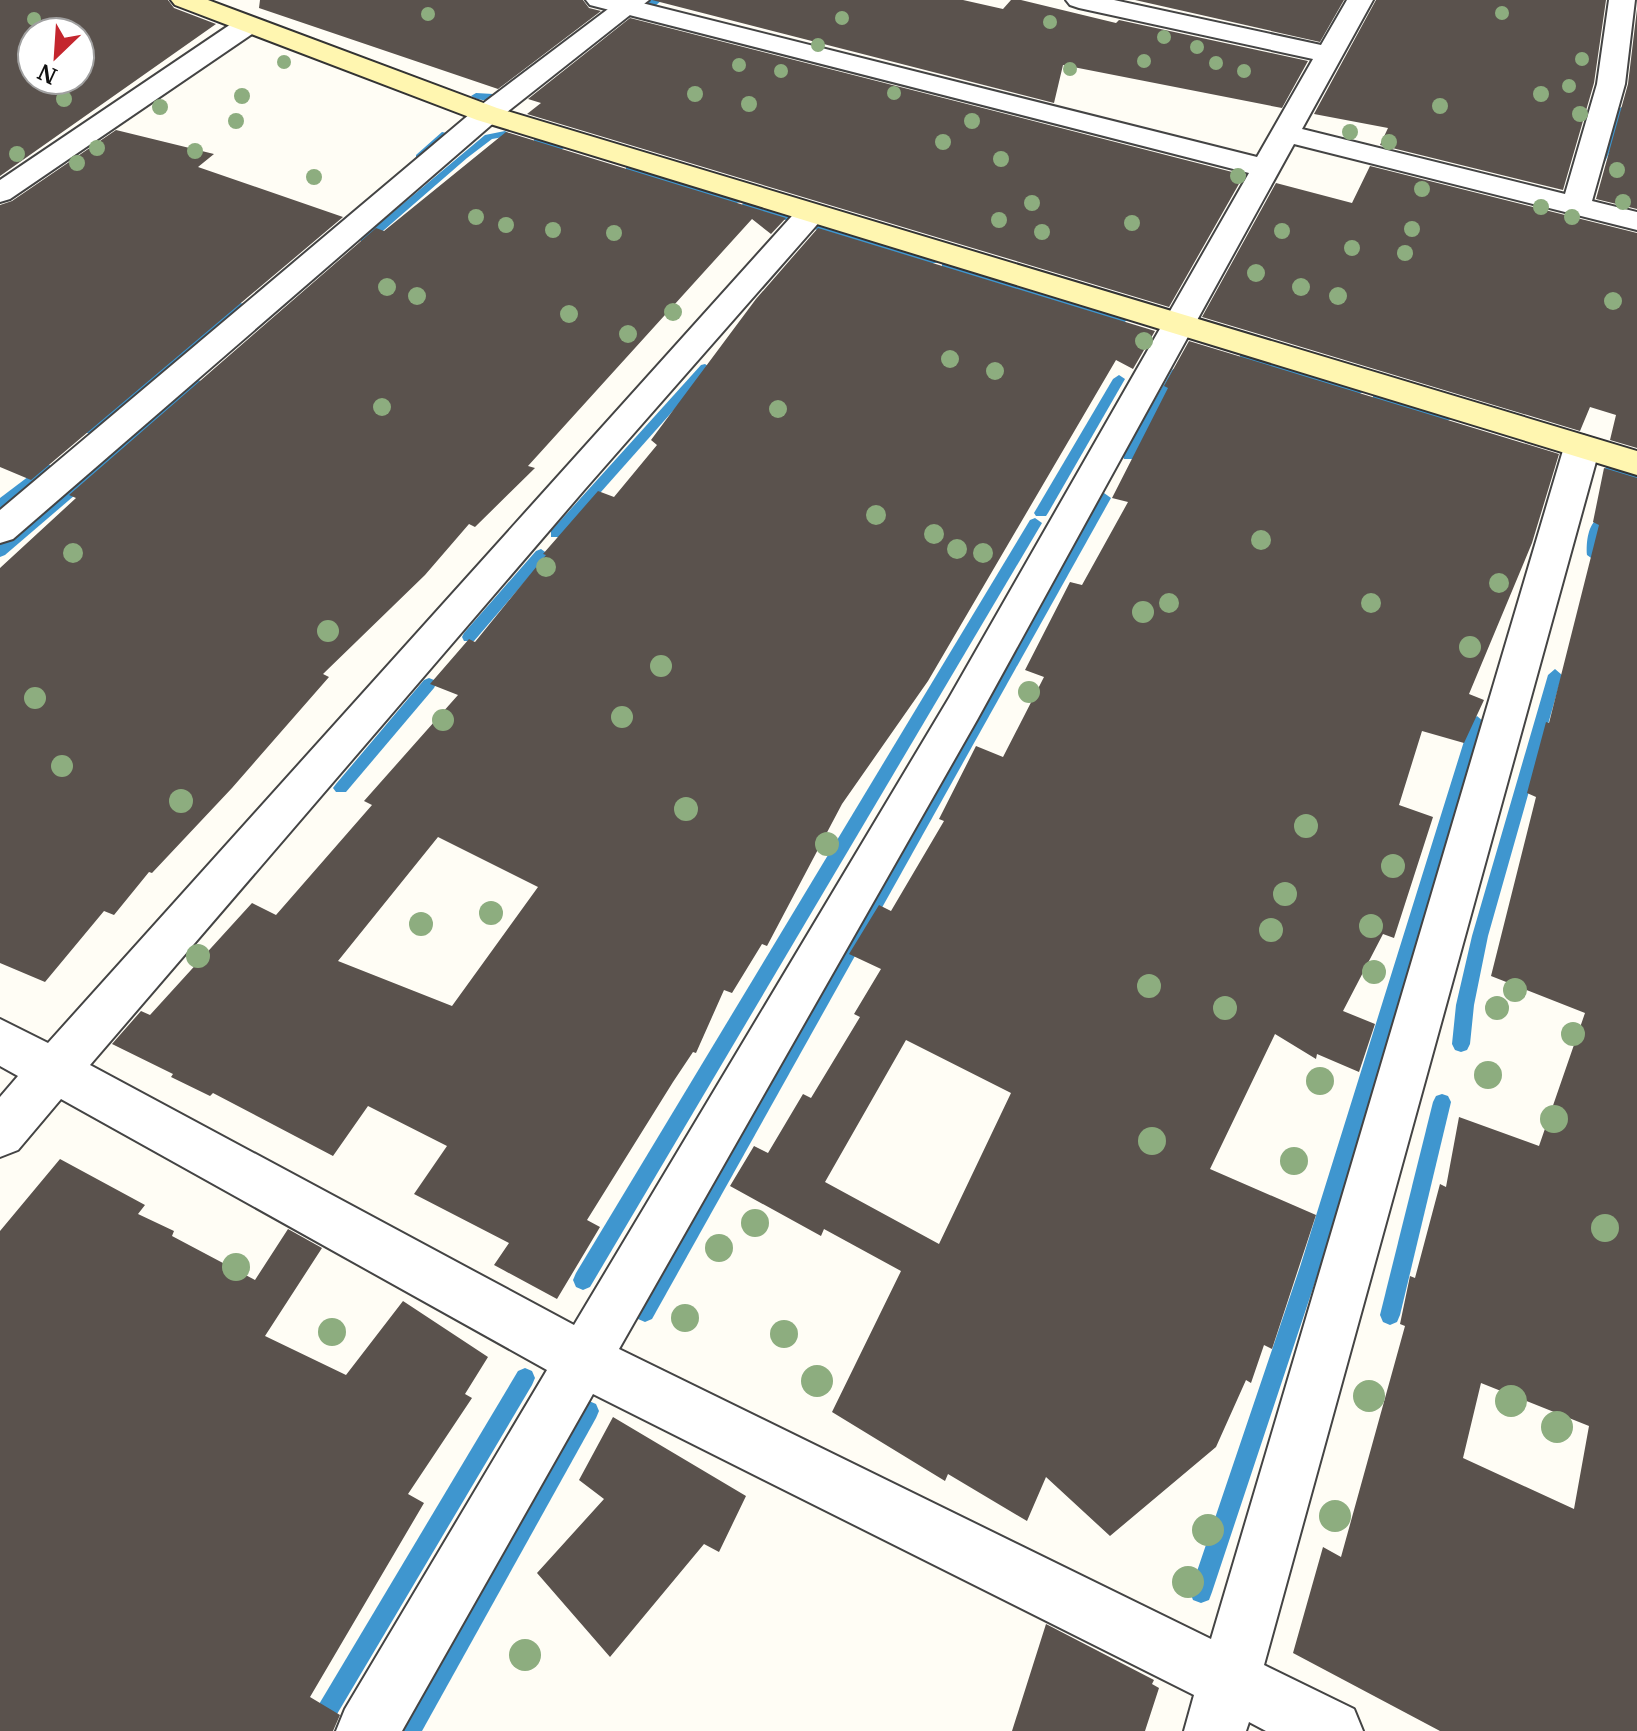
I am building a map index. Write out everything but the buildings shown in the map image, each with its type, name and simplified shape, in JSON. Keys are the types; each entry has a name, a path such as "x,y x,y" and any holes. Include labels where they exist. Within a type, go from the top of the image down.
{"main road":[{"path":"184,0 246,26 487,114 1637,463"}],"street":[{"path":"599,0 631,4 1265,168"},
{"path":"1079,0 1330,55"},
{"path":"367,1731 955,722 1360,0"},
{"path":"1576,206 1611,84 1622,0"},
{"path":"0,530 487,114 631,4"},
{"path":"0,193 246,26"},
{"path":"1287,134 1637,221"},
{"path":"0,1133 572,480 811,213"},
{"path":"1215,1731 1582,447"},
{"path":"0,1041 583,1360 1332,1731"}],"waterway":[{"path":"645,10 657,0"},
{"path":"476,96 494,97 509,92"},
{"path":"1599,164 1624,109 1637,99"},
{"path":"420,157 446,134"},
{"path":"466,155 489,137 505,134"},
{"path":"538,141 559,148"},
{"path":"365,241 462,159"},
{"path":"630,168 736,202"},
{"path":"747,204 797,221"},
{"path":"818,227 847,235"},
{"path":"853,237 886,248"},
{"path":"893,250 934,262"},
{"path":"946,266 1123,319"},
{"path":"90,430 240,307"},
{"path":"1244,357 1358,391"},
{"path":"682,394 705,368"},
{"path":"1129,456 1178,370"},
{"path":"1041,513 1119,379"},
{"path":"0,552 197,384"},
{"path":"1377,397 1446,418"},
{"path":"556,534 680,398"},
{"path":"0,505 45,468"},
{"path":"1611,468 1637,475"},
{"path":"645,1312 1104,498"},
{"path":"583,1280 1035,523"},
{"path":"1594,555 1593,545 1599,523"},
{"path":"469,637 541,554"},
{"path":"1461,1044 1465,1005 1480,936 1555,675"},
{"path":"341,788 429,684"},
{"path":"1201,1592 1310,1267 1477,722"},
{"path":"1390,1315 1442,1102"},
{"path":"314,1731 525,1378"},
{"path":"409,1731 589,1411"}]}
